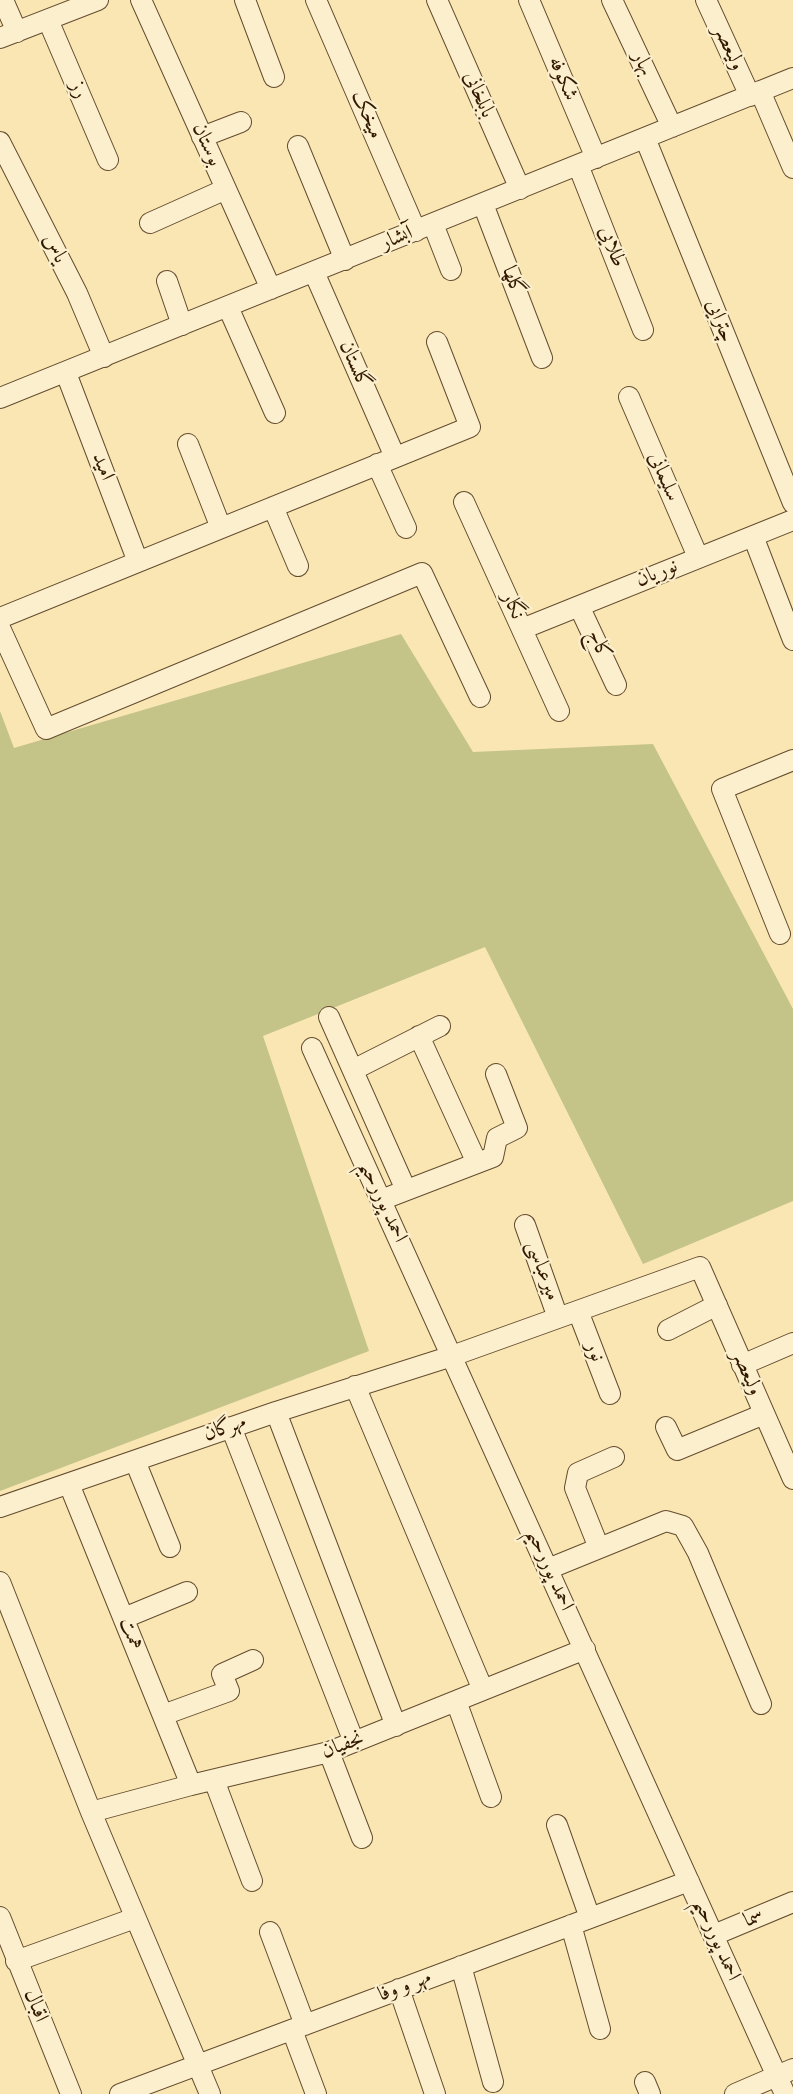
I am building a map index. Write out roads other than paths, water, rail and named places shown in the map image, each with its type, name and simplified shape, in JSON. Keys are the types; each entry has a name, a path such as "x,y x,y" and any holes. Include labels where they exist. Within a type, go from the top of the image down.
{"street":[{"path":"2,0 8,35 98,0"},
{"name":"بوستان","path":"140,0 271,290"},
{"path":"245,0 274,76"},
{"name":"میخک","path":"316,0 424,227 451,270"},
{"name":"بابلخانی","path":"437,0 520,189"},
{"name":"شکوفه","path":"529,0 587,162"},
{"name":"بهار","path":"612,0 672,127"},
{"name":"ولیعصر","path":"706,0 793,168"},
{"name":"رز","path":"48,20 108,160"},
{"name":"آبشار","path":"0,398 66,373 793,78"},
{"path":"202,137 241,122"},
{"name":"چترایی","path":"645,138 793,503"},
{"name":"یاس","path":"0,142 77,293 104,357"},
{"path":"298,146 345,260"},
{"name":"طلایی","path":"587,162 643,330"},
{"path":"150,223 226,189"},
{"name":"گلها","path":"483,204 542,358"},
{"name":"گلستان","path":"314,272 386,460 406,528"},
{"path":"167,281 182,326"},
{"path":"228,307 275,413"},
{"path":"0,618 470,427 436,342"},
{"name":"امید","path":"66,373 138,562"},
{"name":"سلیمانی","path":"628,397 698,557"},
{"path":"188,444 221,528"},
{"name":"نگار","path":"464,502 559,711"},
{"path":"273,507 298,566"},
{"name":"نوریان","path":"522,629 793,520"},
{"path":"753,536 793,640"},
{"path":"0,628 46,729 422,573 480,697"},
{"name":"کاج","path":"580,606 616,685"},
{"path":"780,934 722,789 793,760"},
{"path":"329,1016 406,1190"},
{"path":"353,1070 440,1026"},
{"path":"419,1036 477,1163"},
{"name":"احمد پوررحیم","path":"312,1048 689,1881 714,1935 785,2072 785,2094"},
{"path":"381,1200 493,1157 497,1138 517,1128 496,1074"},
{"name":"میرعباسی","path":"525,1225 558,1318"},
{"name":"ولیعصر","path":"700,1267 793,1479"},
{"name":"مهرگان","path":"0,1507 231,1427 452,1356 700,1267"},
{"path":"668,1330 716,1305"},
{"name":"نور","path":"578,1311 610,1394"},
{"path":"742,1365 793,1343"},
{"path":"356,1386 483,1690"},
{"path":"276,1412 396,1726"},
{"path":"666,1427 677,1450 764,1414"},
{"path":"231,1427 354,1742"},
{"path":"599,1548 575,1488 578,1472 614,1457"},
{"path":"135,1461 170,1546"},
{"name":"همت","path":"69,1484 191,1785"},
{"path":"548,1569 666,1520 683,1526 698,1553 761,1704"},
{"path":"0,1582 90,1812 210,2094"},
{"path":"124,1618 187,1592"},
{"name":"نجفیان","path":"90,1812 191,1785 329,1752 585,1649"},
{"path":"163,1715 229,1691 222,1674 253,1660"},
{"path":"456,1702 491,1797"},
{"path":"329,1752 362,1838"},
{"path":"214,1780 252,1881"},
{"path":"558,1825 590,1918"},
{"name":"مهر و وفا","path":"120,2094 689,1881"},
{"name":"سما","path":"714,1935 793,1902"},
{"name":"اقبال","path":"0,1917 10,1959 72,2094"},
{"path":"10,1959 135,1918"},
{"path":"571,1925 600,2029"},
{"path":"270,1932 316,2094"},
{"path":"461,1966 494,2082"},
{"path":"400,1989 435,2094"},
{"path":"736,2094 785,2072"}]}
